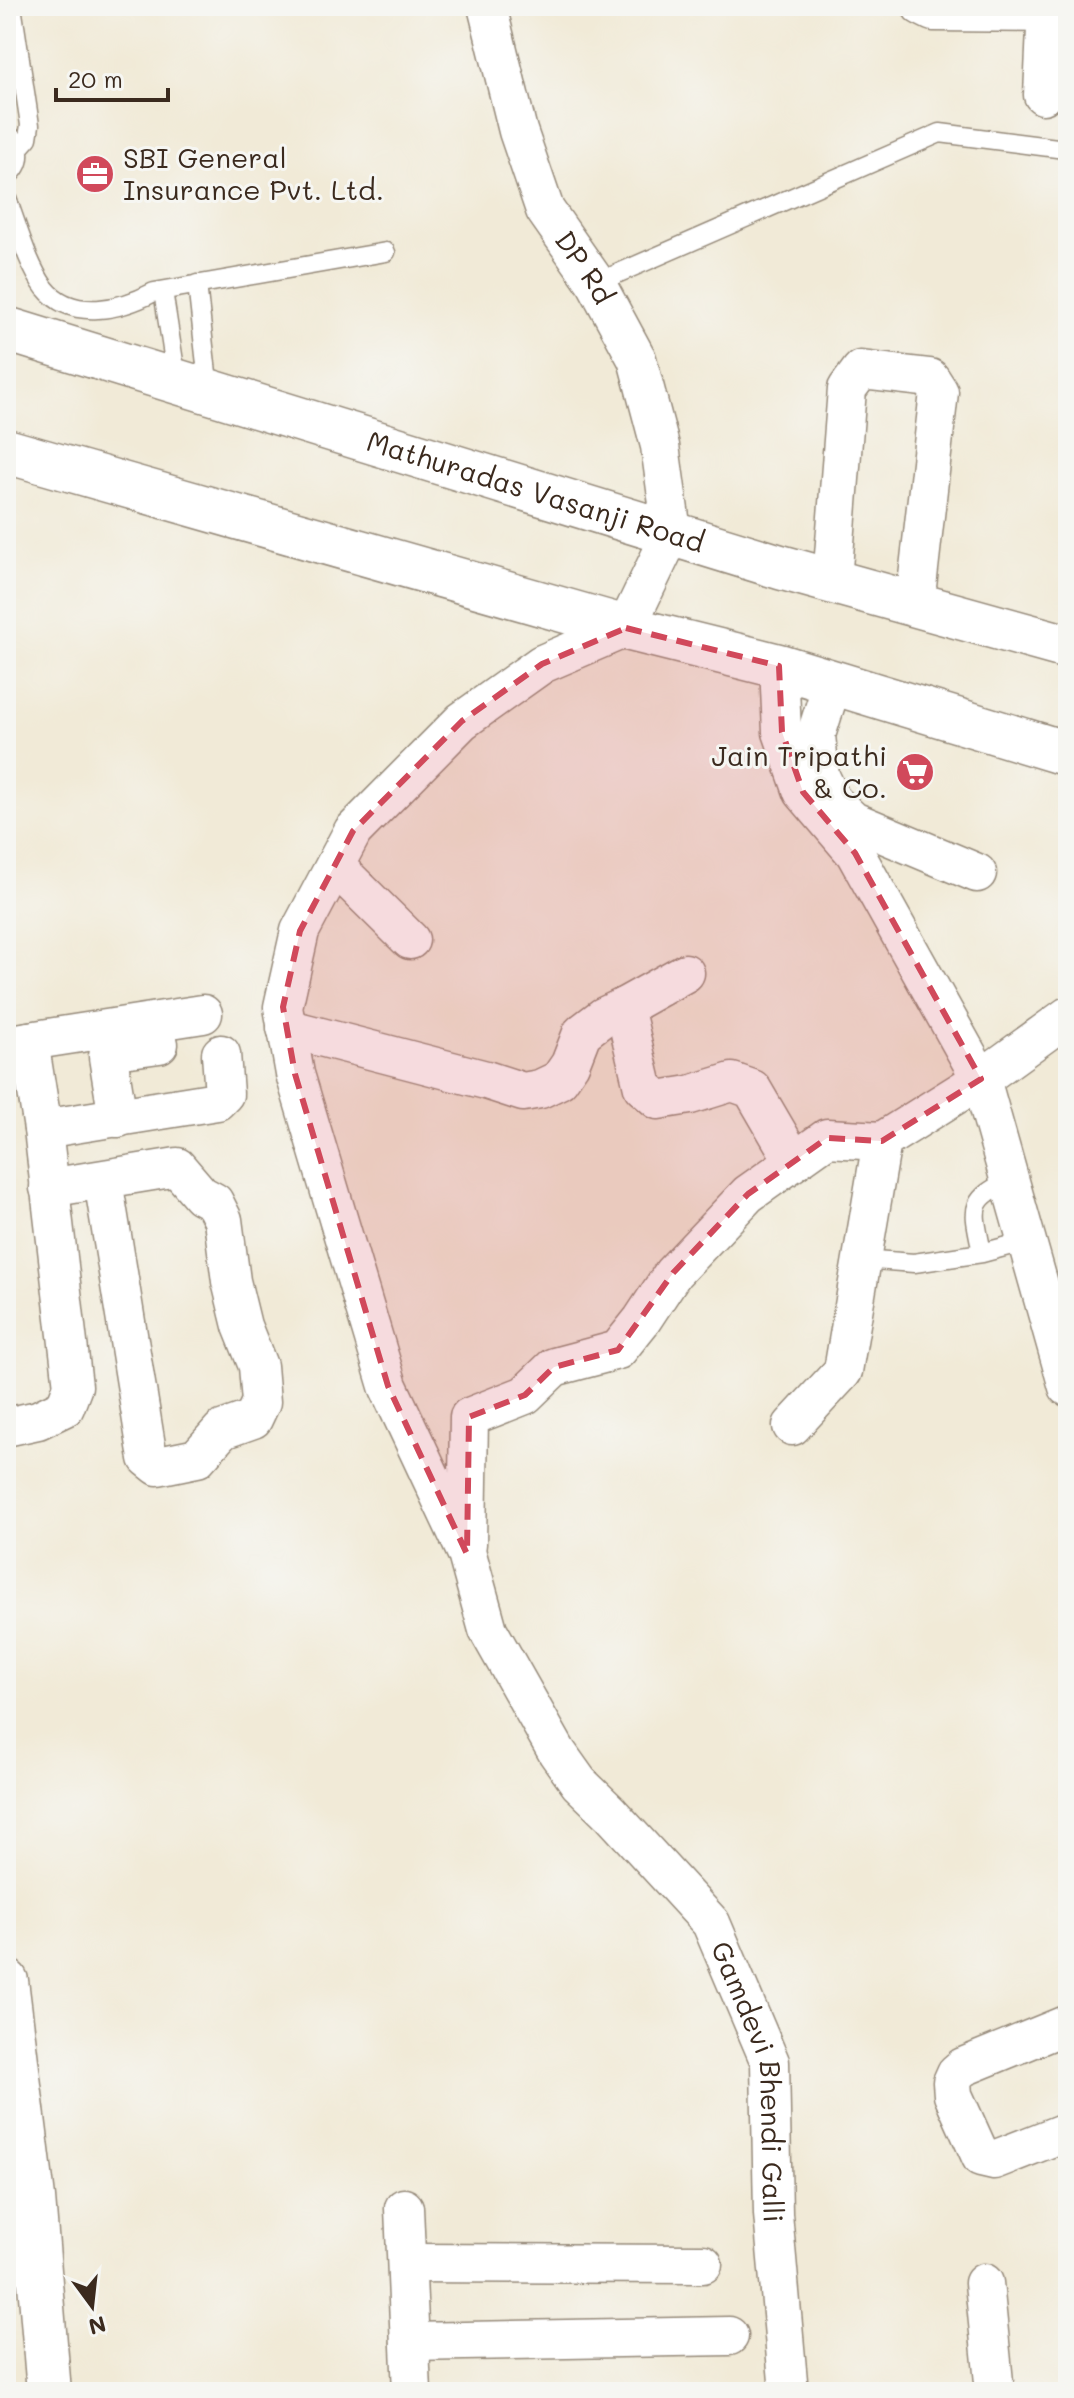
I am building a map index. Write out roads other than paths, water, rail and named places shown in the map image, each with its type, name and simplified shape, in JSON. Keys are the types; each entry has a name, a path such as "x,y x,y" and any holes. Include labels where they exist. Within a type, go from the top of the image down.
{"main road":[{"name":"Mathuradas Vasanji Road","path":"6,329 832,581 1068,647"},
{"path":"6,451 626,628 779,666 1068,754"},
{"path":"6,1981 33,2198 49,2392"}],"street":[{"name":"DP Rd","path":"487,6 518,131 545,210 596,283 637,359 660,446 672,532"},
{"path":"921,6 933,12 1054,10 1043,95"},
{"path":"832,581 847,389 861,370 930,378 939,392 915,604"},
{"path":"467,1554 388,1386 295,1074 283,1007 300,931 353,831 462,721 542,664 626,628 672,532"},
{"path":"779,666 782,732 803,792 855,853 981,1079 1067,1379"},
{"path":"832,684 816,735 820,776 832,801 853,821 977,873"},
{"path":"335,866 410,940"},
{"path":"286,1028 523,1092 540,1089 559,1080 570,1064 582,1033 603,1017 685,973"},
{"path":"624,1007 643,1087 658,1100 690,1095 732,1082 752,1089 794,1161"},
{"path":"467,1554 469,1417 525,1395 554,1367 618,1350 673,1273 748,1194 827,1138 882,1141 981,1079 1068,1016"},
{"path":"6,1427 38,1420 65,1407 73,1386 43,1129 18,1043 211,1035"},
{"path":"43,1129 217,1101 224,1094 211,1035"},
{"path":"118,1118 108,1057 115,1050 211,1035"},
{"path":"792,1426 843,1371 882,1141"},
{"path":"49,1188 177,1167 201,1195 214,1202 223,1220 231,1281 242,1326 258,1366 261,1402 253,1419 222,1430 197,1458 158,1466 148,1458 103,1180"},
{"name":"Gamdevi Bhendi Galli","path":"467,1554 488,1630 557,1752 579,1783 711,1923 770,2062 773,2214 789,2392"},
{"path":"1068,2024 963,2067 956,2073 952,2088 981,2157 985,2159 994,2160 1068,2131"},
{"path":"404,2208 412,2392"},
{"path":"407,2263 703,2264"},
{"path":"984,2283 995,2392"},
{"path":"410,2342 729,2336"}],"lane":[{"path":"12,6 30,125 28,138 19,148"},
{"path":"6,133 19,148 19,163 6,177"},
{"path":"596,283 940,133 1065,149"},
{"path":"6,196 36,273 52,295 85,309 112,309 163,291 386,252"},
{"path":"193,386 197,284"},
{"path":"163,291 193,386"},
{"path":"982,1253 976,1221 977,1204 982,1194 1009,1180"},
{"path":"862,1259 914,1263 982,1253 1027,1241"}],"place":[{"name":"SBI General Insurance Pvt. Ltd.","path":"95,174"},
{"name":"Jain Tripathi & Co.","path":"915,772"}]}
